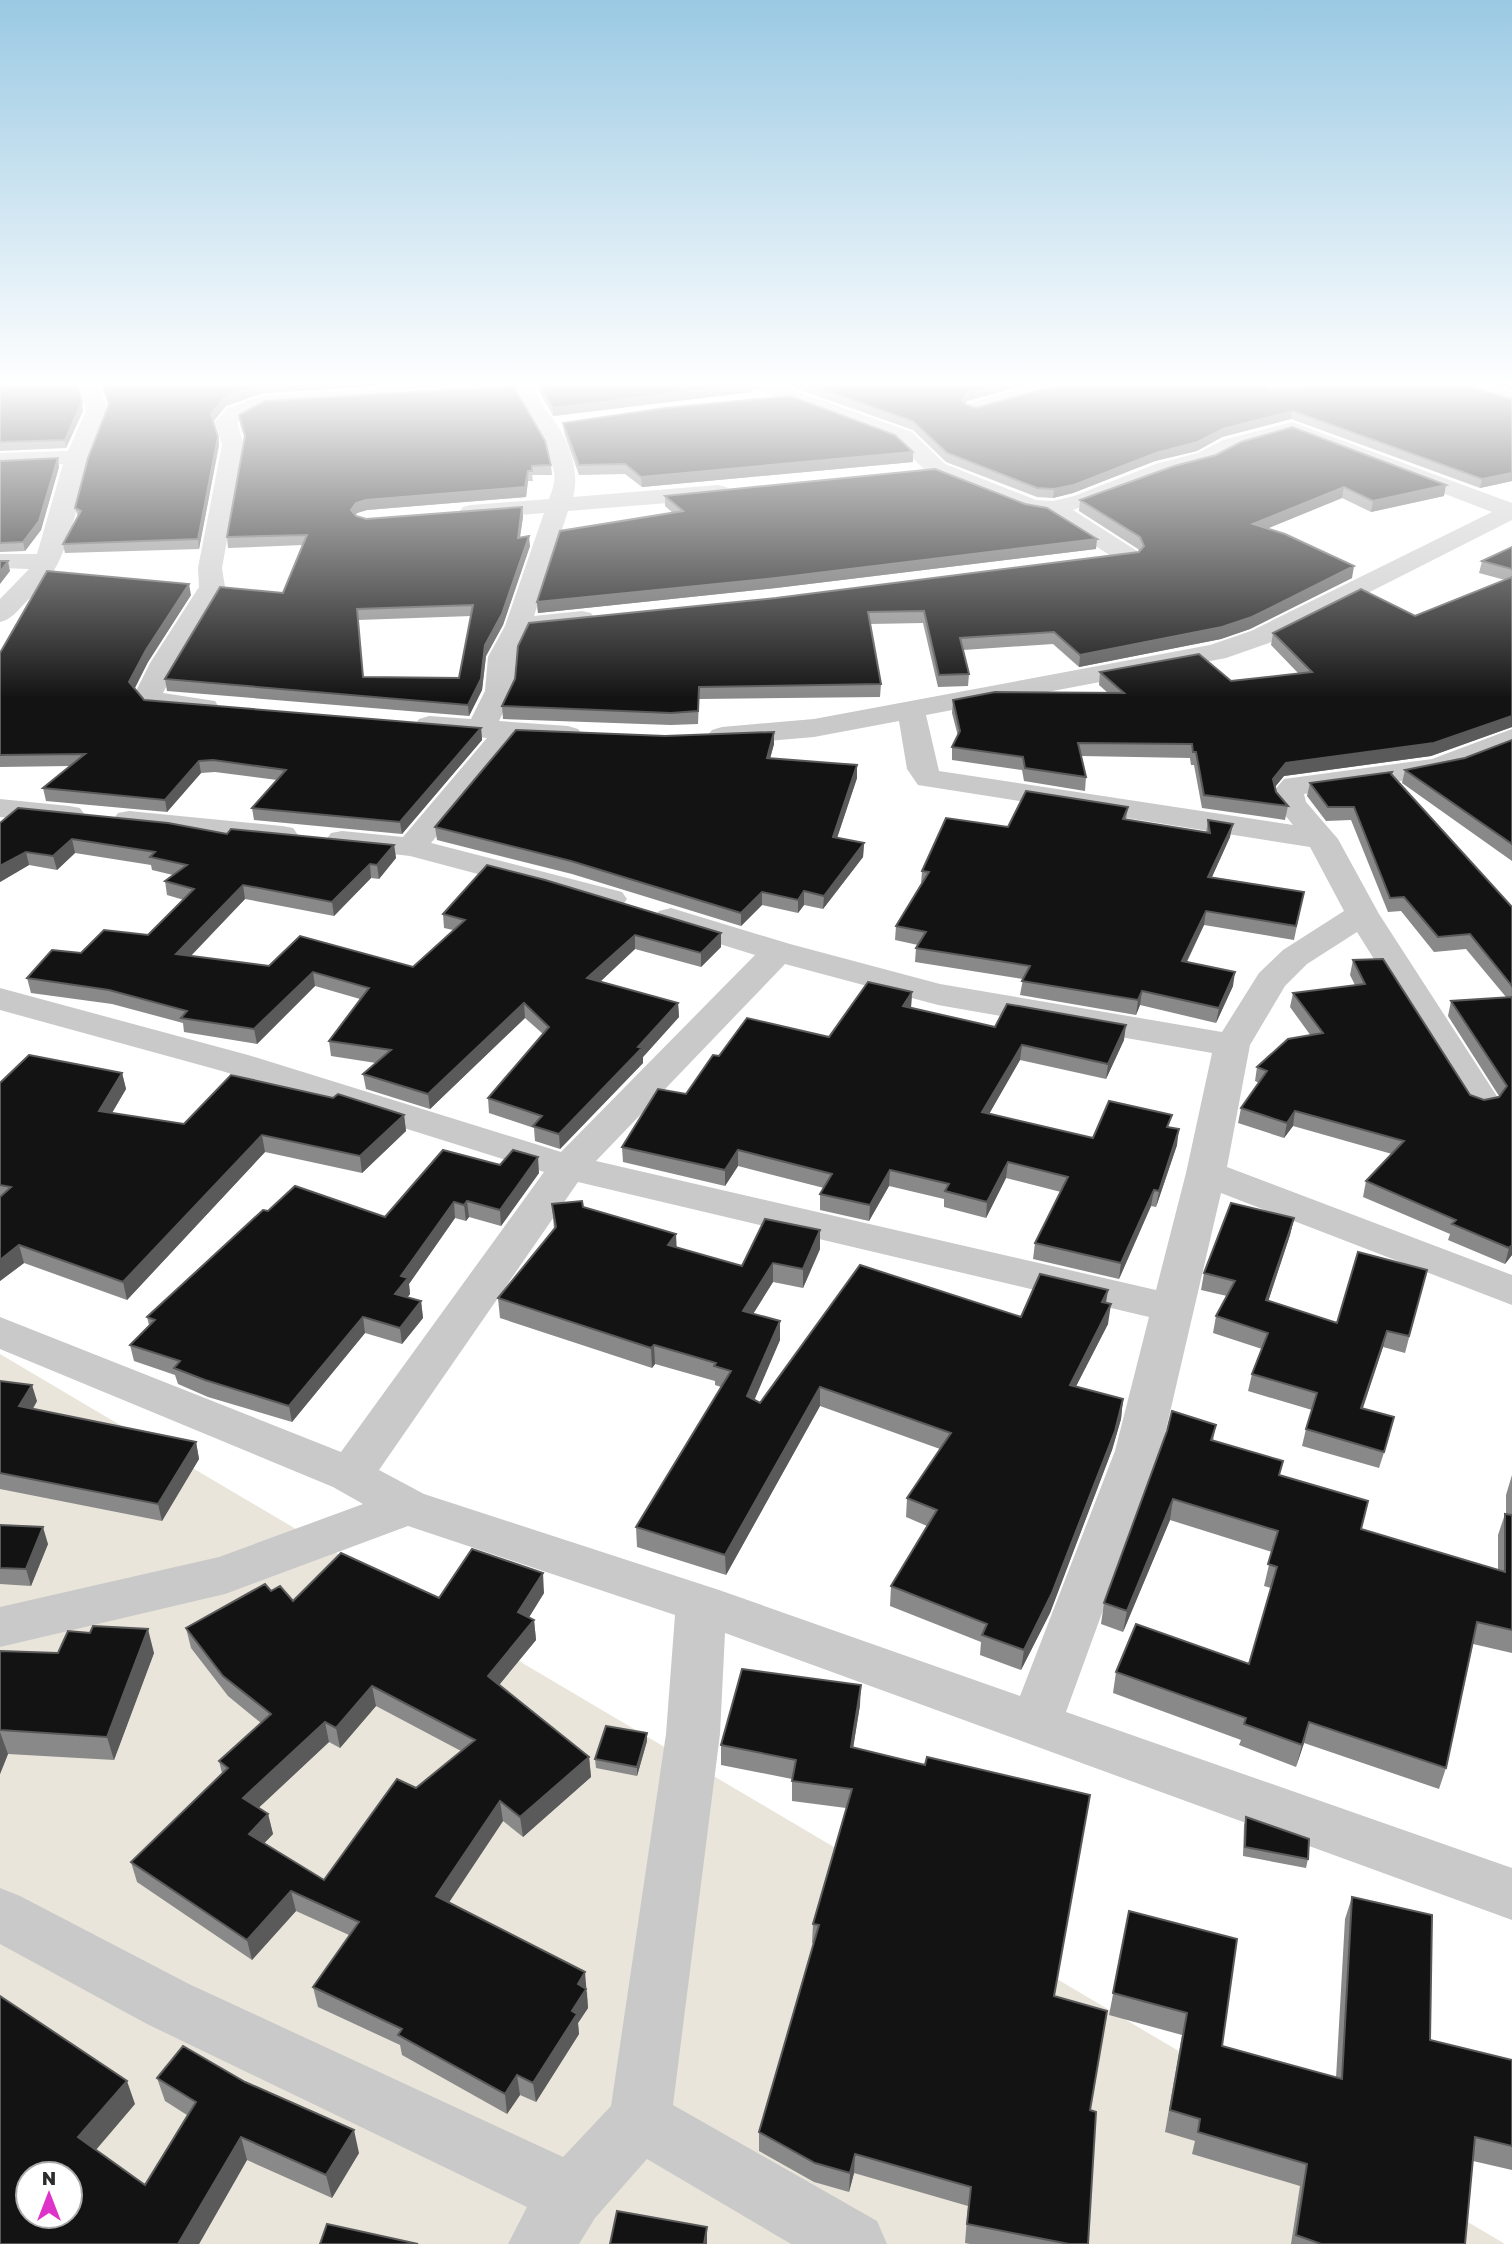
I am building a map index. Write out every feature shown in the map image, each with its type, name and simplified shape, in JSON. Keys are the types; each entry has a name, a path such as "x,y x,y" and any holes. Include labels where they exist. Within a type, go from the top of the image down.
{"street":[{"path":"0,614 46,562 67,489"},
{"path":"225,489 210,568 212,587 163,663 148,695 157,703 225,708"},
{"path":"411,847 494,730 502,657 518,626 562,489"},
{"path":"987,489 1033,507 1053,508 1082,502 1115,489"},
{"path":"1453,489 1512,511"},
{"path":"449,514 740,490"},
{"path":"1053,508 1128,556 1090,561"},
{"path":"699,737 814,728 1216,652 1260,637 1512,511"},
{"path":"0,561 46,562"},
{"path":"518,626 600,617"},
{"path":"911,710 922,769 929,779 1322,839"},
{"path":"400,722 595,736"},
{"path":"1481,1101 1362,914 1322,839 1291,804 1288,792 1295,785 1431,769 1504,752"},
{"path":"0,808 411,847 559,884 778,951 939,994 1231,1045"},
{"path":"1035,1725 1138,1451 1206,1173 1231,1045 1271,980 1295,957 1362,914"},
{"path":"350,1475 568,1167 778,951"},
{"path":"0,999 235,1063 568,1167 1173,1308"},
{"path":"1206,1173 1512,1291"},
{"path":"0,1332 350,1475 407,1507 701,1604 1512,1894"},
{"path":"0,1627 225,1575 407,1507"},
{"path":"0,1914 168,2004 556,2220 640,2120 693,1734 701,1604"},
{"path":"640,2120 854,2244"}],"shaded area":[{"path":"0,1354 1505,2244 0,2244"}],"building":[{"path":"0,489 49,489 39,521 23,542 0,543"},
{"path":"80,489 208,489 198,539 63,544 81,511 75,508"},
{"path":"236,489 504,489 366,500 356,503 351,510 356,516 366,519 522,507 518,538 529,536 502,614 485,645 481,679 468,705 165,679 220,587 283,593 307,535 227,537","holes":["473,605 459,678 363,677 357,609"]},
{"path":"738,489 986,489 1025,504 1047,508 1097,539 776,578 537,602 560,531 683,511 665,496"},
{"path":"1111,489 1340,489 1253,524 1285,534 1354,566 1252,617 1222,627 1080,655 1054,632 960,638 969,674 939,675 924,611 868,612 881,684 699,687 698,711 671,713 502,706 515,679 518,646 529,623 776,598 1139,552 1144,546 1140,537 1080,500"},
{"path":"1348,489 1429,489 1373,501"},
{"path":"1512,547 1512,569 1482,561"},
{"path":"0,561 8,561 0,572"},
{"path":"47,571 189,584 146,650 129,682 144,700 481,728 400,822 252,808 286,770 213,760 199,761 165,800 43,788 85,754 0,755 0,653"},
{"path":"1512,577 1512,716 1434,743 1286,763 1273,779 1276,792 1288,806 1204,795 1192,744 1078,743 1086,777 1025,768 1023,757 952,747 960,731 953,700 995,692 1124,693 1100,672 1199,654 1231,681 1312,672 1273,633 1361,589 1415,616"},
{"path":"516,730 665,736 774,732 767,758 857,765 833,837 864,843 824,896 804,891 798,900 762,892 741,913 571,861 435,827"},
{"path":"1512,740 1512,844 1405,770 1465,758"},
{"path":"1392,772 1512,907 1512,986 1470,934 1438,937 1404,897 1390,898 1354,807 1328,807 1310,783"},
{"path":"1026,791 1128,807 1123,819 1210,833 1208,820 1233,824 1208,877 1304,892 1296,926 1206,911 1182,961 1235,972 1219,1008 1142,991 1138,1000 1022,981 1030,966 916,948 926,932 896,926 929,872 922,871 946,818 1008,827"},
{"path":"18,808 168,823 227,834 231,829 394,845 377,865 370,864 332,902 243,885 176,954 269,966 300,936 413,967 465,920 443,914 487,865 721,933 701,953 635,935 587,978 678,1003 638,1047 642,1048 559,1134 533,1126 542,1116 488,1098 549,1027 524,1003 428,1094 363,1074 391,1050 329,1041 369,988 313,972 254,1029 181,1018 187,1011 109,990 27,978 52,950 81,953 104,930 148,935 194,889 165,881 187,865 150,857 155,852 72,839 53,856 26,852 0,866 0,823"},
{"path":"1383,959 1470,1095 1484,1100 1499,1097 1507,1086 1451,1001 1512,997 1512,1245 1509,1248 1452,1224 1456,1220 1366,1181 1404,1141 1295,1111 1287,1123 1241,1108 1267,1071 1257,1067 1288,1039 1323,1033 1293,993 1365,984 1353,960"},
{"path":"868,982 912,992 903,1006 995,1027 1007,1004 1126,1025 1108,1064 1022,1045 982,1112 1093,1138 1109,1101 1172,1115 1167,1127 1179,1129 1159,1191 1154,1190 1121,1263 1035,1243 1068,1177 1008,1162 987,1202 945,1191 949,1184 890,1170 870,1205 820,1194 832,1174 738,1150 725,1170 622,1147 658,1089 686,1094 713,1055 719,1056 747,1018 829,1037"},
{"path":"29,1055 122,1073 99,1111 184,1124 231,1075 333,1098 338,1094 404,1115 360,1156 262,1135 123,1282 19,1245 0,1260 0,1197 11,1187 0,1185 0,1083"},
{"path":"443,1150 500,1165 513,1150 538,1157 500,1210 467,1201 464,1205 454,1202 401,1276 408,1278 395,1294 421,1301 400,1328 363,1317 289,1406 205,1380 174,1368 180,1361 130,1345 155,1320 147,1317 263,1210 268,1211 295,1186 385,1217"},
{"path":"582,1201 583,1207 676,1234 668,1245 742,1266 765,1219 820,1230 803,1269 773,1263 743,1311 780,1321 747,1396 760,1403 860,1265 1021,1317 1040,1274 1108,1290 1102,1302 1111,1304 1070,1385 1123,1399 1115,1431 1052,1593 1024,1650 982,1635 987,1624 891,1586 937,1510 907,1498 951,1433 820,1387 725,1555 636,1527 731,1371 714,1366 716,1363 654,1345 651,1348 498,1298 556,1227 552,1204"},
{"path":"1231,1203 1294,1218 1266,1300 1337,1323 1358,1252 1427,1270 1409,1336 1387,1331 1361,1408 1394,1417 1384,1452 1306,1429 1317,1393 1252,1374 1268,1333 1216,1316 1235,1281 1204,1273"},
{"path":"0,1381 32,1385 19,1406 196,1442 158,1504 0,1473"},
{"path":"1172,1411 1216,1425 1211,1440 1283,1461 1279,1475 1368,1501 1361,1529 1505,1572 1505,1514 1512,1515 1512,1630 1477,1622 1446,1768 1309,1722 1302,1745 1244,1724 1246,1718 1116,1672 1136,1624 1249,1664 1277,1567 1268,1564 1278,1531 1173,1499 1127,1611 1104,1603"},
{"path":"0,1525 43,1527 26,1569 0,1568"},
{"path":"472,1549 543,1573 518,1612 534,1620 488,1676 589,1757 520,1817 500,1801 436,1896 585,1972 578,1984 586,1989 572,2011 577,2014 533,2083 517,2075 505,2094 398,2035 402,2029 313,1987 359,1922 291,1891 247,1940 131,1862 228,1768 219,1761 271,1714 223,1676 186,1628 265,1584 271,1591 280,1586 293,1601 341,1553 439,1598","holes":["372,1686 475,1740 416,1788 397,1779 324,1880 249,1834 268,1814 243,1798 325,1722 336,1728"]},
{"path":"93,1626 148,1629 107,1737 0,1730 0,1651 58,1653 68,1631 90,1633"},
{"path":"742,1669 861,1685 851,1747 925,1765 927,1757 1090,1795 1054,1996 1107,2011 1090,2110 1096,2112 1088,2244 1069,2244 967,2224 971,2187 855,2154 850,2173 815,2163 759,2132 819,1925 813,1924 852,1789 792,1781 796,1760 721,1745"},
{"path":"606,1726 647,1733 637,1767 595,1759"},
{"path":"1246,1817 1309,1839 1308,1859 1245,1847"},
{"path":"1352,1897 1432,1915 1430,2040 1512,2060 1512,2146 1475,2137 1465,2244 1321,2244 1296,2235 1307,2164 1198,2132 1200,2119 1170,2110 1187,2013 1113,1993 1129,1911 1237,1939 1222,2046 1342,2079"},
{"path":"0,1996 127,2081 78,2137 145,2185 196,2102 157,2078 183,2046 245,2082 354,2130 326,2175 241,2137 178,2244 0,2244"},
{"path":"617,2211 707,2227 704,2244 610,2244"},
{"path":"327,2224 418,2244 320,2244"}]}
